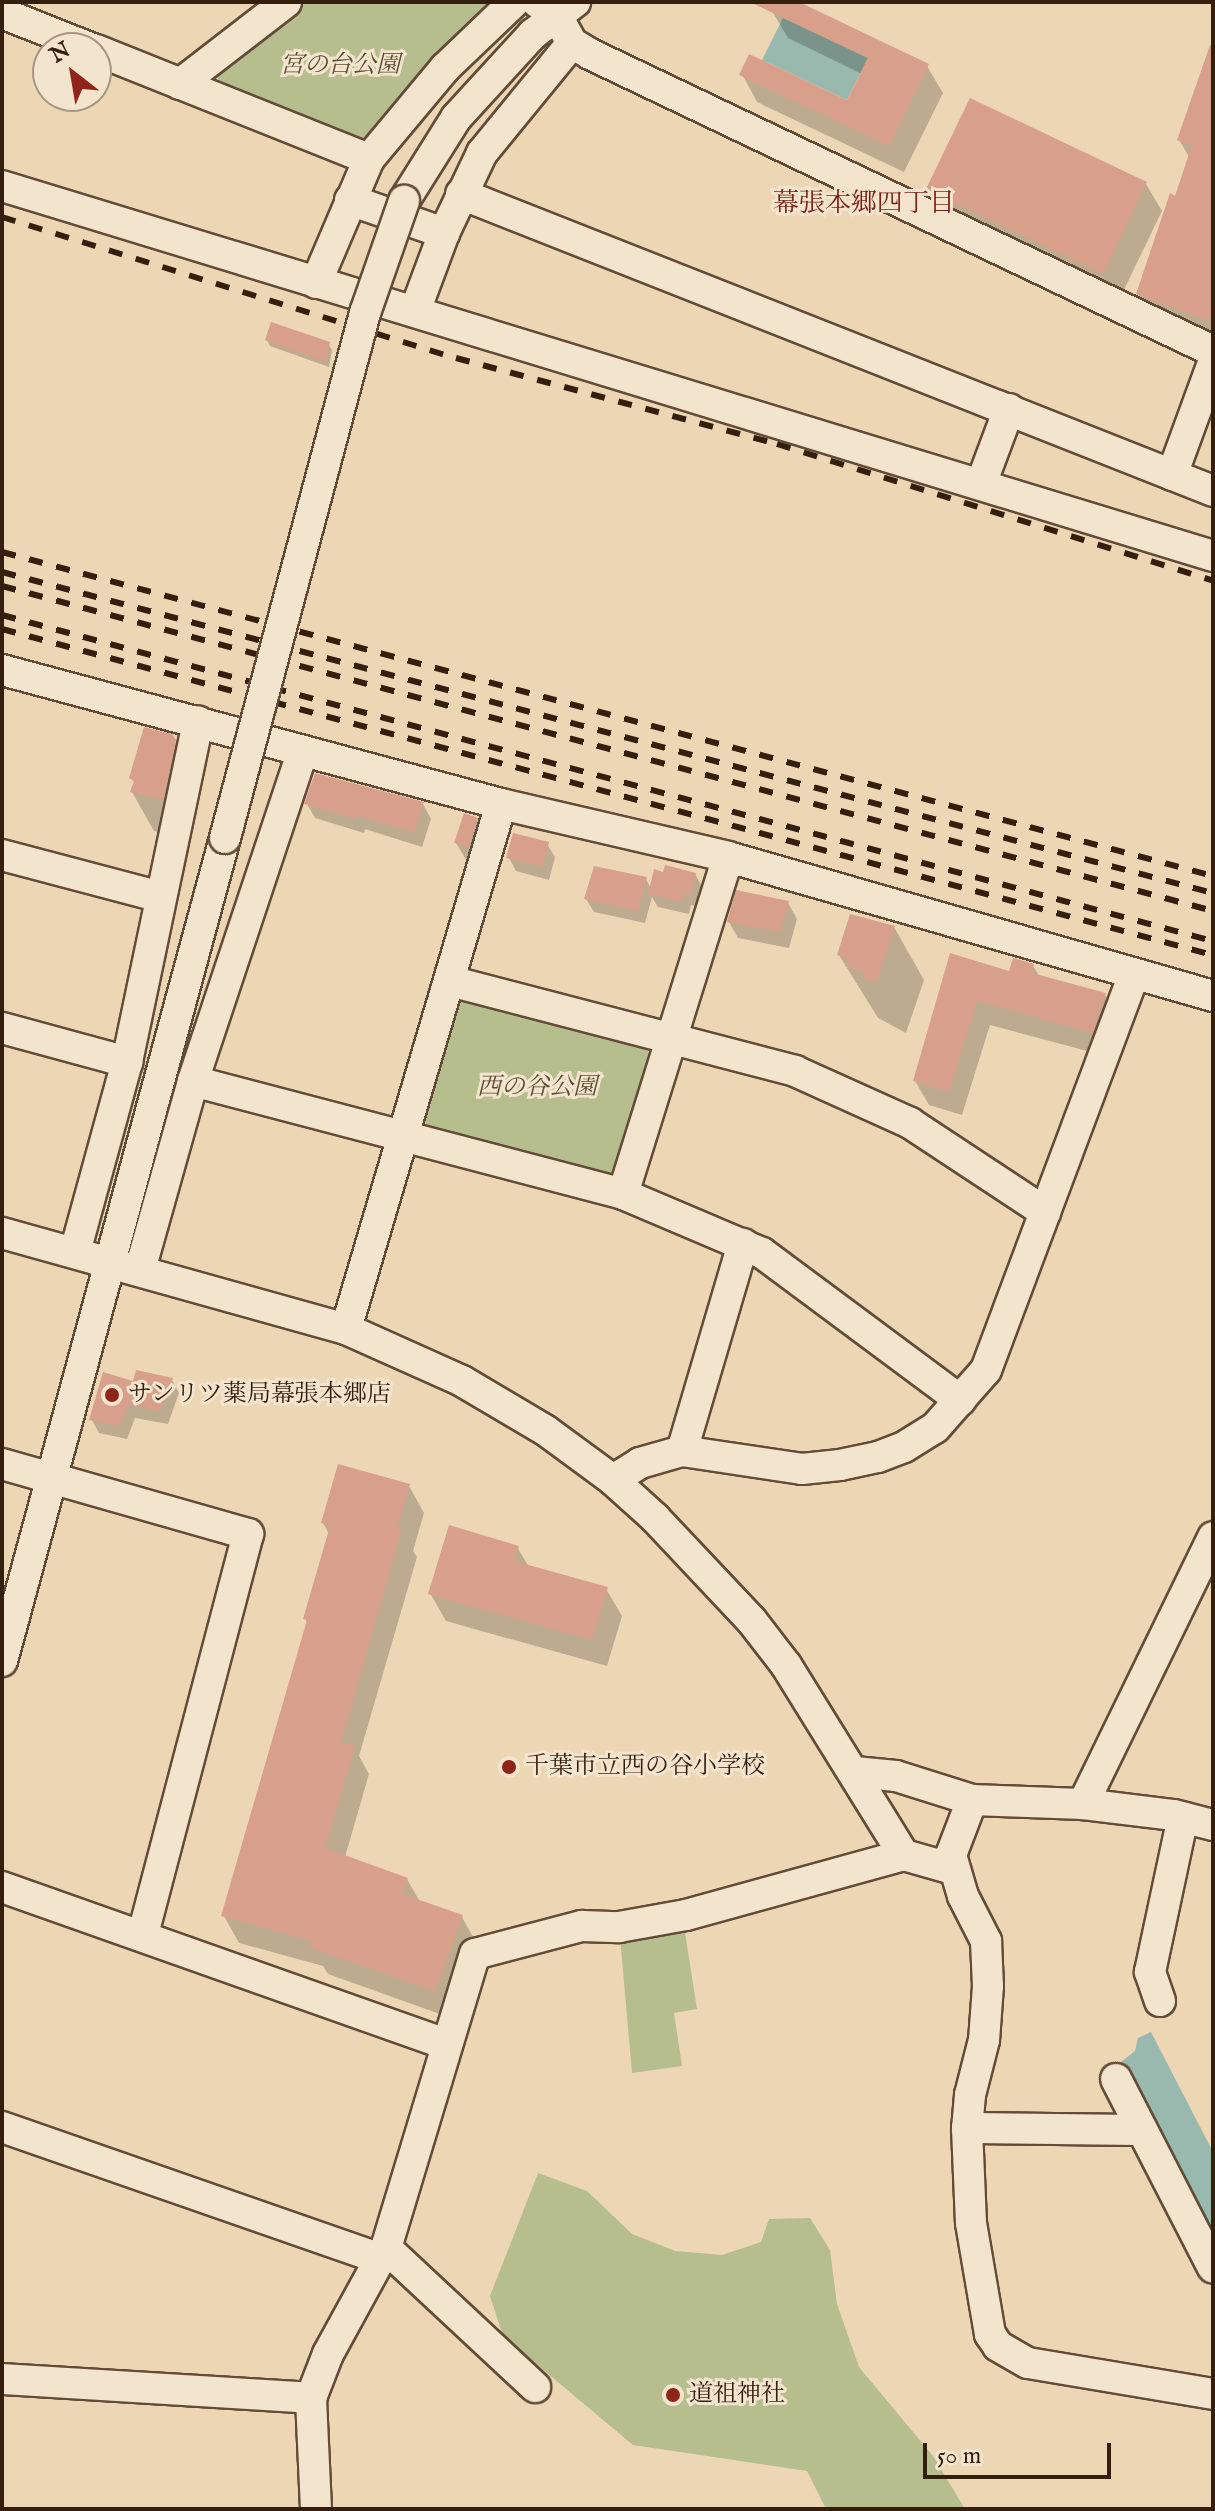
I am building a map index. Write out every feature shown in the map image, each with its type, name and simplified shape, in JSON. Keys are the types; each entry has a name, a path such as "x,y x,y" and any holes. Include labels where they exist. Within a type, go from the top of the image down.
{"street":[{"path":"180,84 286,2"},
{"path":"316,283 369,159 445,68 514,2"},
{"path":"2,1658 365,313 404,201 456,118 556,7 572,43 1213,351"},
{"path":"2,13 50,32"},
{"path":"415,311 444,233 482,153 572,43"},
{"path":"112,56 369,159"},
{"path":"2,186 1213,556"},
{"path":"461,194 1213,491"},
{"path":"350,200 444,233"},
{"path":"1172,475 1213,363"},
{"path":"981,484 1009,409"},
{"path":"2,670 501,804 728,857 1213,996"},
{"path":"75,1252 127,1062 198,721"},
{"path":"140,1270 193,1081 303,751"},
{"path":"346,1329 501,804"},
{"path":"2,855 161,897"},
{"path":"623,1194 728,857"},
{"path":"613,1480 640,1463 682,1451 802,1469 840,1465 878,1457 904,1447 935,1428 986,1370 1134,975"},
{"path":"450,981 795,1071 857,1096 910,1123 1045,1212"},
{"path":"2,1028 127,1062"},
{"path":"193,1081 623,1194 762,1253 960,1400"},
{"path":"2,1233 346,1329 462,1381 545,1430 613,1480 655,1518 752,1621 786,1665 904,1855"},
{"path":"682,1451 743,1244"},
{"path":"2,1464 248,1534 143,1935"},
{"path":"1083,1804 1213,1537"},
{"path":"855,1772 896,1776 925,1788 972,1800 1083,1804 1183,1817 1213,1825"},
{"path":"972,1800 951,1855 953,1869 986,1941 988,1986 984,2040 970,2095 967,2128 971,2223 985,2317 998,2346 1028,2363 1213,2394"},
{"path":"1160,2001 1150,1972 1183,1817"},
{"path":"316,2509 311,2398 328,2354 384,2254 475,1954 582,1926 619,1927 686,1915 904,1855 953,1869"},
{"path":"2,1887 446,2044"},
{"path":"1116,2079 1213,2268"},
{"path":"2,2127 384,2254 535,2387"},
{"path":"967,2128 1142,2130"},
{"path":"2,2379 311,2398"}],"green space":[{"name":"宮の台公園","path":"305,2 493,2 372,136 353,142 219,88 217,69"},
{"name":"西の谷公園","path":"470,997 642,1042 652,1058 619,1169 603,1178 430,1132 421,1115 454,1007"},
{"path":"684,1926 697,2009 674,2013 682,2066 632,2073 620,1937"},
{"path":"538,2173 587,2191 632,2234 675,2251 722,2255 761,2242 769,2219 810,2218 830,2250 837,2304 859,2367 933,2456 965,2509 826,2509 807,2471 633,2445 503,2336 490,2296"}],"water":[{"path":"783,18 868,58 847,100 762,60"},
{"path":"1151,2032 1213,2152 1213,2248 1115,2067 1135,2051 1138,2038"}],"building":[{"path":"750,2 799,2 929,64 889,146 739,75 749,54 847,100 868,58"},
{"path":"1210,45 1213,46 1213,308 1208,321 1136,294 1170,193 1175,196 1192,145 1177,140"},
{"path":"970,98 1147,182 1103,274 926,189"},
{"path":"271,322 330,342 326,362 265,340"},
{"path":"144,727 172,734 176,740 163,800 130,792 134,781 129,778"},
{"path":"315,773 424,802 414,833 357,815 356,819 304,804"},
{"path":"464,813 478,818 469,847 454,843"},
{"path":"513,833 549,842 542,867 506,858"},
{"path":"665,865 696,873 691,895 684,893 682,902 648,894 654,869 663,872"},
{"path":"594,866 647,877 638,911 584,899"},
{"path":"736,890 789,901 780,932 727,922"},
{"path":"850,914 895,926 876,982 863,978 864,972 845,966 848,959 837,955"},
{"path":"950,953 1009,971 1013,958 1034,964 1032,973 1106,993 1093,1033 977,1001 949,1092 913,1081"},
{"path":"136,1370 173,1378 160,1411 128,1405 120,1426 89,1420 103,1372 133,1381"},
{"path":"338,1464 410,1484 397,1527 402,1528 341,1742 355,1746 325,1848 408,1878 402,1894 463,1915 435,1992 310,1947 312,1941 221,1916 307,1620 303,1619 330,1526 321,1523"},
{"path":"449,1525 519,1546 514,1561 608,1587 592,1640 428,1594"}],"railway":[{"path":"2,217 456,358 777,444 1213,581"},
{"path":"2,552 1213,876"},
{"path":"2,572 1213,893"},
{"path":"2,586 1213,911"},
{"path":"2,615 1213,941"},
{"path":"2,629 1213,955"}],"place":[{"name":"サンリツ薬局幕張本郷店","path":"112,1395"},
{"name":"千葉市立西の谷小学校","path":"509,1767"},
{"name":"道祖神社","path":"673,2395"}],"district":[{"name":"幕張本郷四丁目","path":"864,204"}]}
